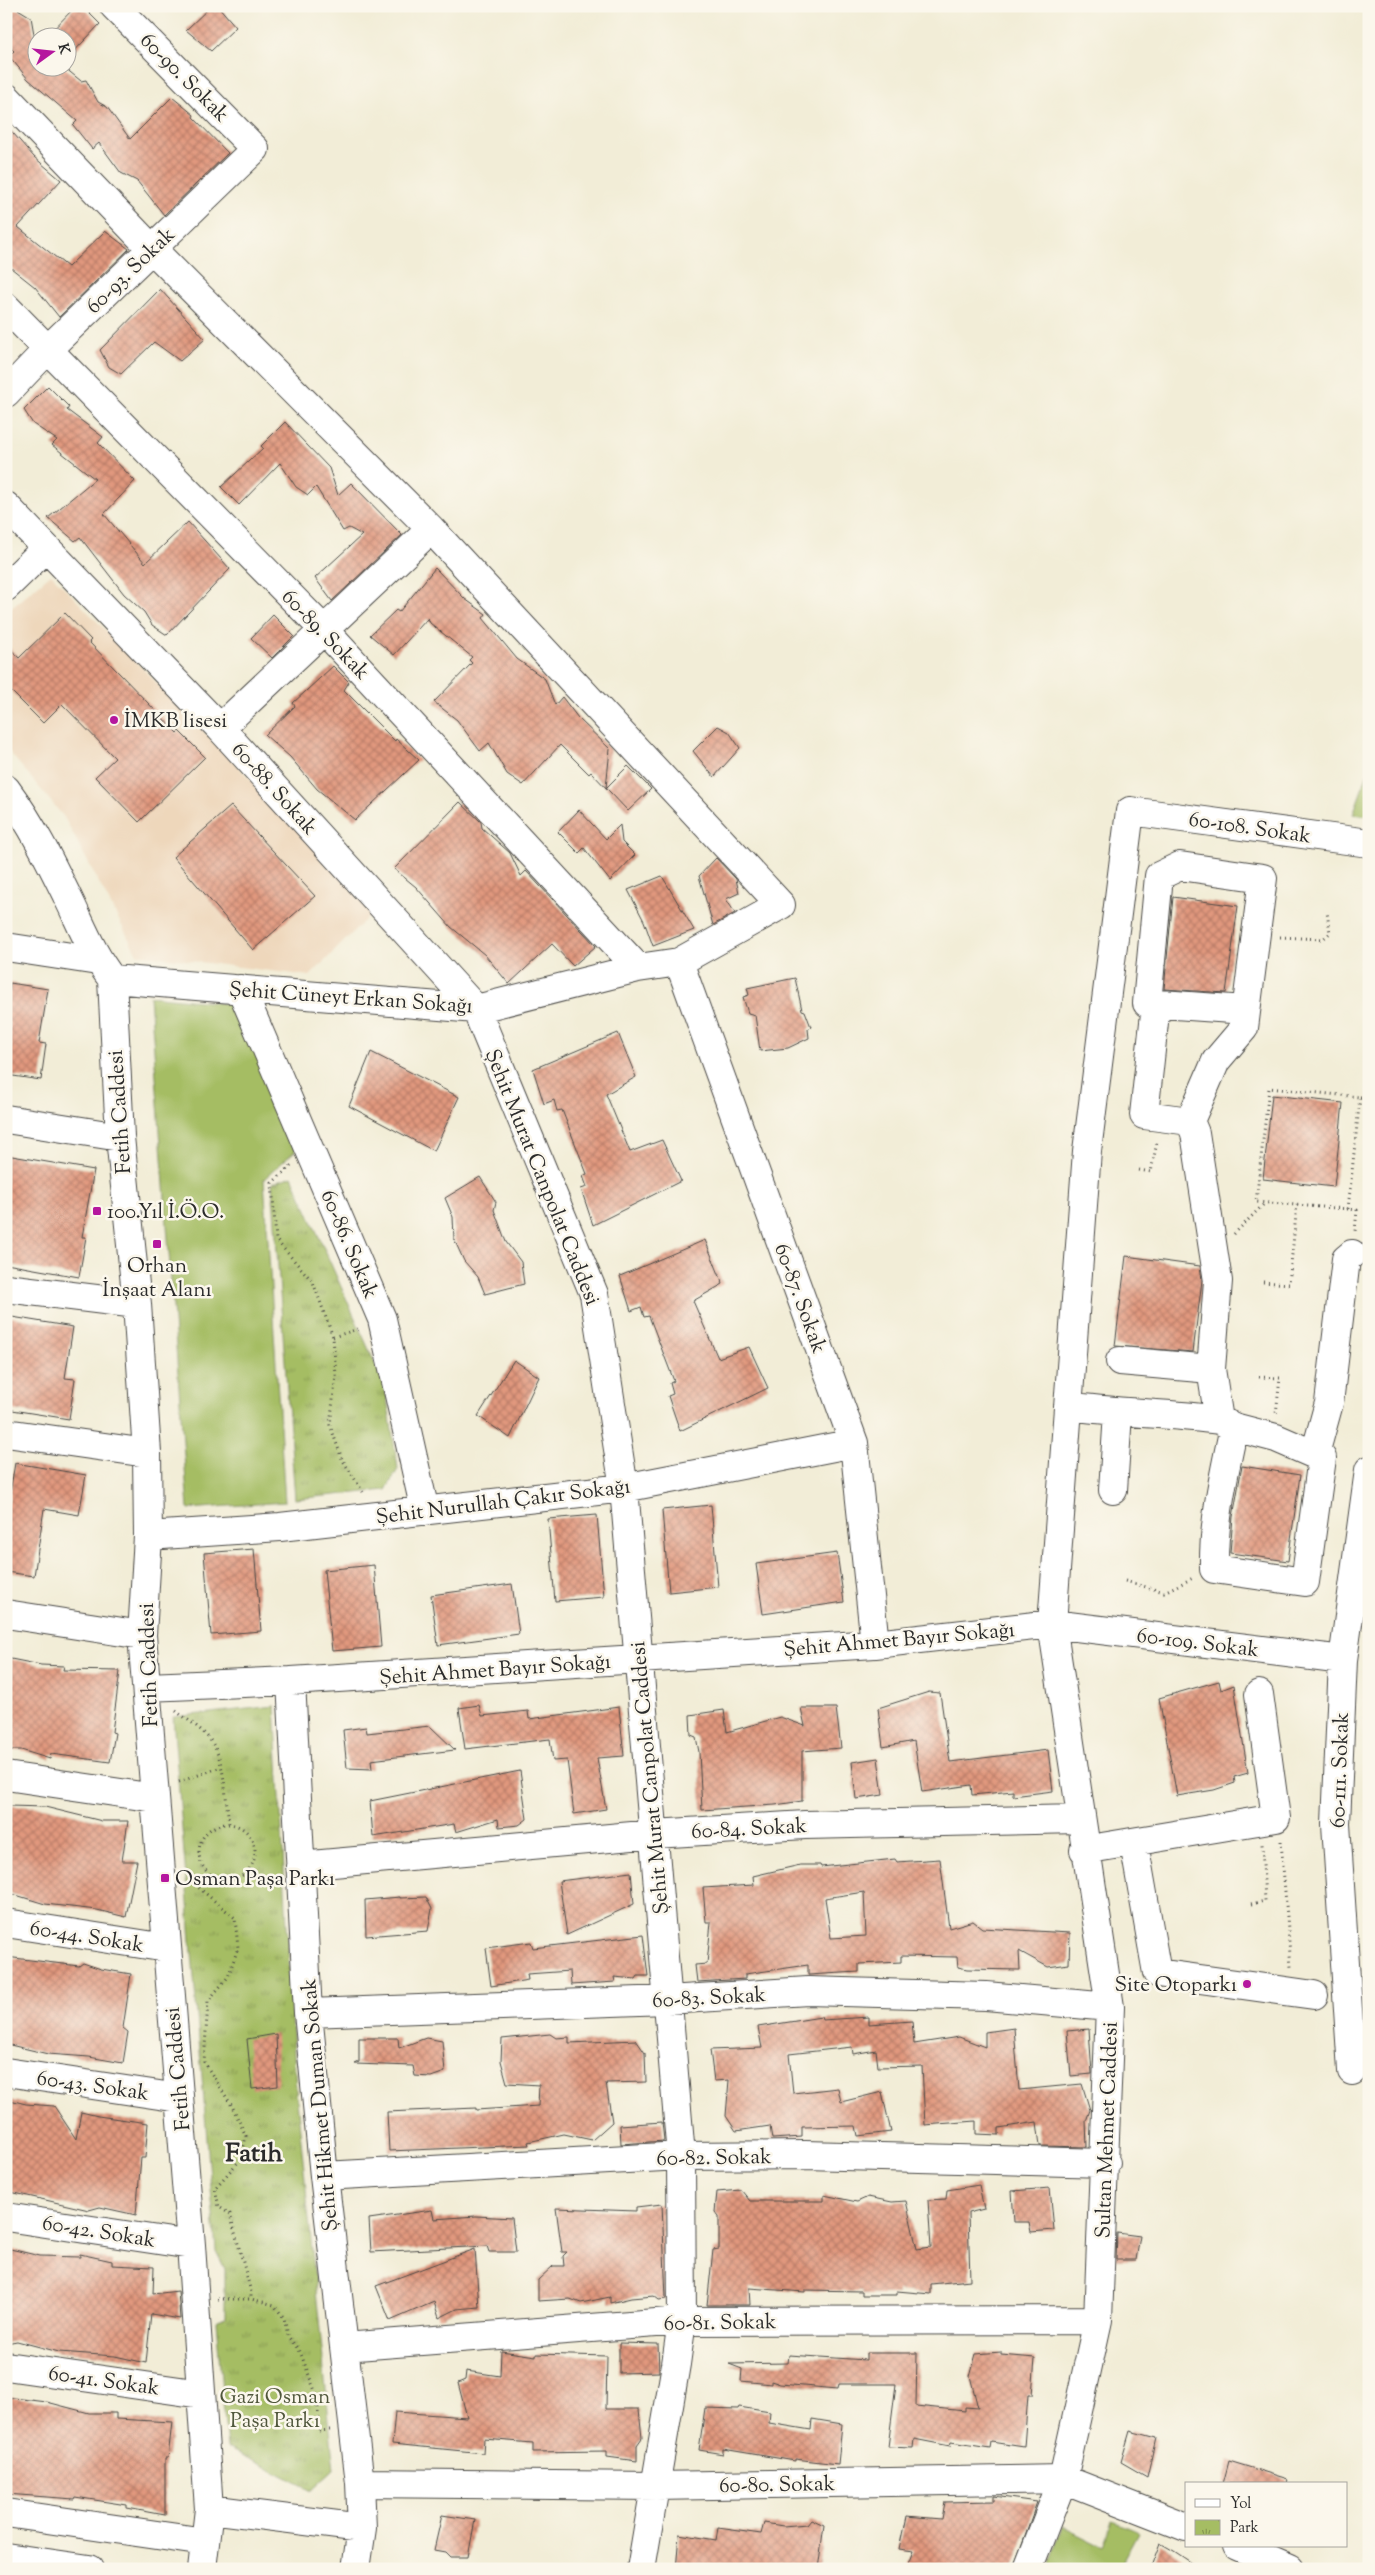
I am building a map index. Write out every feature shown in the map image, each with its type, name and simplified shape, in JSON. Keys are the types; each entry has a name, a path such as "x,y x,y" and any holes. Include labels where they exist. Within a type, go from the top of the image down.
{"street":[{"name":"60-90. Sokak","path":"114,6 256,148"},
{"path":"6,97 152,249 431,529 220,728"},
{"name":"60-93. Sokak","path":"6,392 256,148"},
{"name":"60-89. Sokak","path":"6,307 323,629 638,968"},
{"name":"60-88. Sokak","path":"6,506 220,728 476,1009"},
{"name":"Şehit Cüneyt Erkan Sokağı","path":"6,947 105,970 241,989 476,1009 638,968 679,962 781,905 431,529"},
{"path":"6,587 46,548"},
{"name":"Fetih Caddesi","path":"6,789 15,811 50,860 105,970 137,1304 147,1453 148,1536 142,1635 146,1687 166,1794 167,1948 191,2245 209,2509 202,2569"},
{"name":"60-108. Sokak","path":"1130,810 1369,843"},
{"name":"Sultan Mehmet Caddesi","path":"1028,2569 1063,2479 1098,2320 1106,2164 1110,2007 1084,1850 1052,1624 1088,1151 1130,810"},
{"path":"1068,1406 1118,1412 1190,1416 1226,1424 1276,1438 1322,1458 1305,1582 1214,1569 1226,1424 1211,1369 1218,1281 1196,1133 1190,1121 1216,1061 1244,1028 1246,1010 1254,935 1263,878 1180,866 1159,876 1147,1003 1246,1010"},
{"name":"60-87. Sokak","path":"679,962 854,1443 875,1644"},
{"name":"60-86. Sokak","path":"241,989 382,1320 425,1510"},
{"path":"1156,1004 1144,1115 1190,1121"},
{"name":"Şehit Murat Canpolat Caddesi","path":"476,1009 594,1294 624,1488 681,2156 682,2320 656,2486 640,2569"},
{"path":"6,1119 120,1136"},
{"path":"1315,1454 1329,1403 1346,1259 1352,1254"},
{"path":"6,1288 137,1304"},
{"path":"1120,1361 1211,1369"},
{"path":"1114,1490 1118,1412"},
{"path":"6,1433 147,1453"},
{"name":"Şehit Nurullah Çakır Sokağı","path":"148,1536 280,1527 624,1488 854,1443"},
{"name":"60-111. Sokak","path":"1352,2071 1336,1824 1344,1660 1369,1470"},
{"path":"6,1614 142,1635"},
{"name":"Şehit Ahmet Bayır Sokağı","path":"146,1687 291,1681 875,1644 1052,1624"},
{"name":"60-109. Sokak","path":"1052,1624 1344,1660"},
{"name":"Şehit Hikmet Duman Sokak","path":"291,1681 308,2013 324,2176 360,2483 362,2528 356,2569"},
{"path":"1084,1850 1269,1819 1259,1694"},
{"path":"6,1776 166,1794"},
{"name":"60-84. Sokak","path":"300,1866 654,1834 805,1824 1080,1819"},
{"path":"1134,1843 1157,1973 1303,1994"},
{"name":"60-44. Sokak","path":"6,1923 167,1948"},
{"name":"60-83. Sokak","path":"308,2013 667,2000 808,1991 986,1996 1110,2007"},
{"name":"60-43. Sokak","path":"6,2072 179,2098"},
{"name":"60-82. Sokak","path":"324,2176 681,2156 805,2155 1106,2164"},
{"name":"60-42. Sokak","path":"6,2217 191,2245"},
{"name":"60-81. Sokak","path":"344,2347 682,2320 1098,2320"},
{"name":"60-41. Sokak","path":"6,2366 201,2394"},
{"name":"60-80. Sokak","path":"360,2483 656,2486 1063,2479 1185,2527"},
{"path":"209,2509 362,2528"},
{"path":"6,2514 205,2542"},
{"path":"1242,2548 1290,2569"},
{"path":"6,2557 89,2569"}],"path":[{"path":"1254,935 1323,939 1330,933 1327,912"},
{"path":"1352,1254 1356,1210 1256,1202 1270,1088 1369,1097"},
{"path":"1348,1209 1360,1097"},
{"path":"1139,1170 1151,1172 1161,1117"},
{"path":"310,1151 272,1183 276,1240 313,1282 333,1337 336,1375 330,1425 342,1459 378,1516"},
{"path":"1212,1248 1239,1231 1266,1203"},
{"path":"1263,1282 1289,1284 1297,1205"},
{"path":"1259,1377 1280,1378 1276,1438"},
{"path":"1125,1581 1164,1592 1214,1569"},
{"path":"146,1687 200,1730 215,1746 221,1767 229,1824"},
{"path":"166,1794 178,1782 221,1767"},
{"path":"1250,1904 1265,1901 1269,1819"},
{"path":"1269,1819 1280,1829 1303,1994"},
{"path":"220,1824 229,1824 238,1826 251,1836 255,1854 253,1862 242,1875 225,1880 217,1878 204,1867 200,1850 206,1834 220,1824"},
{"path":"184,1867 193,1883 235,1918 238,1948 228,1977 208,2001 204,2062 232,2106 246,2136 241,2159 215,2188 218,2207 230,2214 251,2292 250,2298"},
{"path":"195,2300 250,2298 274,2305 284,2318 288,2335 299,2349 318,2399 318,2431 353,2428"}],"shaded area":[{"path":"51,574 376,909 310,976 137,954 64,817 6,748 6,612"}],"green space":[{"path":"1369,770 1369,816 1353,814"},
{"path":"150,996 240,1005 296,1150 264,1179 285,1502 188,1509"},
{"path":"292,1176 385,1386 398,1469 386,1490 295,1499 272,1183"},
{"name":"Gazi Osman Paşa Parkı","path":"275,1706 296,2090 334,2470 312,2490 227,2448 216,2321 225,2317 225,2269 216,2251 173,1717"},
{"path":"1113,2521 1139,2532 1119,2569 1048,2569 1063,2526 1103,2546"}],"building":[{"path":"6,6 13,6 31,17 33,28 28,28 28,78 77,78 81,81 86,80 98,102 107,107 130,139 172,97 194,115 193,117 228,153 164,215 137,181 121,173 99,143 92,149 73,125 77,121 28,79 9,56 14,51 6,43"},
{"path":"76,6 82,6 100,24 78,47 78,28 55,28"},
{"path":"211,6 218,6 236,27 211,51 186,30"},
{"path":"6,125 34,157 61,180 18,227 68,267 105,231 129,249 59,317 35,287 6,264"},
{"path":"160,289 205,339 180,361 154,342 121,374 109,367 100,350"},
{"path":"48,386 69,407 67,410 103,437 98,443 135,481 104,514 145,563 188,522 230,569 167,635 152,625 144,612 124,594 80,537 75,541 48,518 95,479 52,445 57,440 33,424 24,410"},
{"path":"285,422 329,468 338,495 351,483 402,535 332,601 315,578 362,535 349,528 343,531 316,487 308,495 296,487 280,463 239,505 221,487 263,448 261,446"},
{"path":"435,568 465,599 486,614 483,618 517,659 545,679 555,705 562,697 578,718 610,749 606,788 560,745 523,785 507,774 489,743 480,751 457,720 434,702 472,663 469,660 472,657 430,623 428,618 394,655 370,635 396,610 399,612"},
{"name":"İMKB lisesi","path":"65,613 91,640 89,642 177,733 179,731 205,757 139,822 95,777 115,758 62,704 43,723 6,686 6,644 19,658"},
{"path":"273,615 294,636 272,658 251,638"},
{"path":"333,666 349,682 344,690 395,741 396,739 419,760 355,820 317,789 290,757 265,735 295,706 293,703"},
{"path":"718,726 729,732 740,748 714,777 693,751"},
{"path":"628,766 651,789 628,811 606,788"},
{"path":"460,802 481,822 482,828 510,853 521,876 526,871 596,946 573,966 552,944 509,984 485,955 451,927 416,887 394,869"},
{"path":"231,806 315,896 253,950 173,857"},
{"path":"579,810 606,839 620,825 622,842 635,855 610,881 584,848 579,853 558,832"},
{"path":"716,858 736,879 739,893 726,899 735,913 713,925 699,876"},
{"path":"662,876 694,930 653,946 644,921 628,890"},
{"path":"1173,897 1238,906 1226,993 1164,989"},
{"path":"795,978 802,1010 805,1011 811,1027 808,1029 809,1038 788,1048 760,1051 755,1015 748,1013 743,997 749,995 747,988"},
{"path":"10,983 48,989 39,1043 46,1044 41,1080 6,1075 6,1045 10,1023 6,1023 6,1008"},
{"path":"618,1033 636,1077 606,1094 630,1152 662,1140 681,1181 593,1225 581,1189 587,1187 583,1176 587,1174 562,1110 557,1111 554,1100 544,1104 533,1069"},
{"path":"371,1052 459,1097 434,1151 349,1106"},
{"path":"1272,1095 1343,1103 1334,1187 1263,1179"},
{"path":"6,1155 94,1170 82,1237 86,1237 79,1277 6,1264"},
{"path":"480,1177 496,1202 494,1210 506,1242 521,1262 524,1284 485,1294 478,1277 464,1261 454,1239 453,1217 445,1198"},
{"path":"705,1240 723,1284 693,1301 718,1358 749,1347 768,1388 680,1431 668,1396 673,1394 670,1383 674,1381 649,1316 644,1317 641,1307 631,1311 620,1276"},
{"path":"1126,1256 1200,1266 1202,1280 1193,1352 1115,1346"},
{"path":"6,1316 73,1327 65,1378 75,1379 69,1419 6,1409"},
{"path":"514,1360 539,1377 510,1438 478,1416"},
{"path":"15,1463 86,1475 79,1515 44,1509 34,1576 6,1572 6,1517"},
{"path":"1242,1466 1300,1475 1288,1561 1230,1553 1233,1517"},
{"path":"711,1505 718,1587 669,1592 662,1510"},
{"path":"597,1515 604,1597 555,1601 548,1519"},
{"path":"254,1549 261,1631 211,1635 204,1553"},
{"path":"837,1553 844,1602 763,1614 756,1564"},
{"path":"374,1565 381,1647 332,1651 324,1570"},
{"path":"512,1584 519,1634 438,1645 431,1595"},
{"path":"6,1658 41,1665 64,1666 63,1670 120,1671 112,1732 115,1733 110,1762 51,1754 50,1759 21,1750 6,1750"},
{"path":"1219,1681 1221,1690 1234,1685 1248,1773 1234,1777 1235,1783 1214,1790 1177,1796 1159,1698"},
{"path":"929,1692 940,1693 950,1762 1048,1750 1053,1791 1013,1796 1013,1791 972,1795 971,1785 922,1792 914,1741 883,1747 878,1708"},
{"path":"479,1705 482,1716 528,1711 529,1719 619,1707 624,1756 597,1758 606,1809 574,1814 567,1760 553,1761 550,1739 465,1749 459,1708"},
{"path":"801,1708 836,1708 841,1748 802,1751 802,1801 775,1805 702,1810 699,1752 696,1737 691,1735 690,1715 724,1710 727,1732 780,1717 805,1726"},
{"path":"430,1726 455,1750 371,1760 372,1769 347,1768 343,1730 366,1727 367,1733"},
{"path":"878,1758 883,1795 856,1799 852,1762"},
{"path":"520,1771 527,1819 519,1825 499,1827 498,1819 456,1832 454,1824 373,1837 370,1801"},
{"path":"9,1806 45,1807 102,1821 128,1821 122,1861 137,1861 126,1917 97,1910 45,1904 6,1892 6,1823"},
{"path":"895,1859 897,1862 940,1859 949,1928 973,1921 982,1928 1070,1933 1069,1964 1048,1967 1019,1951 1020,1970 967,1969 958,1967 957,1957 901,1956 901,1962 859,1964 859,1972 808,1975 808,1965 745,1974 745,1979 697,1982 695,1965 707,1964 711,1922 706,1922 703,1888 754,1885 753,1876 800,1865 820,1865 821,1867","holes":["864,1892 866,1936 831,1938 825,1898"]},
{"path":"631,1872 634,1904 567,1935 559,1881"},
{"path":"426,1897 432,1909 428,1931 366,1936 365,1900"},
{"path":"643,1935 648,1976 638,1976 636,1979 614,1977 615,1982 571,1985 570,1971 527,1974 528,1980 491,1986 486,1948 531,1942 533,1948"},
{"path":"6,1957 79,1966 83,1963 101,1969 131,1974 123,2028 128,2032 123,2063 89,2057 48,2054 6,2044"},
{"path":"821,2017 822,2020 869,2017 869,2024 912,2021 914,2044 959,2037 985,2047 985,2032 1014,2028 1019,2090 1082,2084 1090,2110 1086,2121 1087,2147 1040,2146 1037,2122 999,2128 999,2135 976,2134 976,2121 925,2125 922,2066 878,2067 876,2050 853,2054 852,2047 789,2054 793,2093 838,2088 841,2102 882,2092 891,2132 858,2136 856,2126 802,2127 802,2137 772,2139 770,2126 736,2131 726,2116 729,2080 714,2081 710,2050 762,2048 758,2027"},
{"path":"1089,2029 1092,2074 1071,2076 1067,2031"},
{"path":"276,2034 278,2086 252,2089 247,2039"},
{"path":"550,2034 556,2038 569,2037 569,2043 636,2040 645,2053 646,2082 606,2083 612,2122 592,2140 564,2134 528,2142 529,2145 389,2151 387,2112 476,2108 476,2110 538,2106 539,2085 507,2083 501,2061 502,2039"},
{"path":"359,2038 398,2038 399,2048 426,2038 442,2041 445,2072 431,2077 415,2076 413,2066 355,2064 359,2062"},
{"path":"6,2099 26,2104 54,2106 76,2139 81,2112 148,2123 145,2158 141,2158 136,2215 100,2207 89,2210 6,2191"},
{"path":"662,2122 664,2141 621,2144 620,2125"},
{"path":"979,2185 984,2209 968,2213 970,2280 931,2284 931,2294 897,2291 897,2295 862,2295 862,2291 805,2290 805,2292 749,2288 750,2305 707,2305 713,2250 719,2249 719,2217 715,2212 717,2192 741,2190 750,2201 824,2201 824,2195 857,2202 868,2197 892,2202 906,2201 917,2249 931,2247 928,2200 946,2199 947,2190"},
{"path":"1050,2188 1054,2230 1031,2232 1029,2222 1014,2222 1012,2191"},
{"path":"662,2204 666,2299 659,2300 654,2296 631,2298 610,2303 610,2297 581,2303 570,2299 538,2301 538,2280 553,2266 564,2266 563,2256 567,2252 562,2252 556,2208 636,2211 636,2207"},
{"path":"432,2210 434,2219 476,2216 512,2218 516,2252 489,2252 487,2246 371,2252 369,2219"},
{"path":"1117,2233 1140,2236 1136,2260 1116,2260"},
{"path":"6,2248 40,2256 80,2257 80,2254 112,2261 112,2265 154,2267 153,2294 178,2291 180,2319 151,2314 146,2363 115,2356 59,2352 17,2341 6,2343"},
{"path":"475,2249 479,2307 457,2309 439,2318 434,2302 390,2321 376,2286"},
{"path":"619,2343 658,2344 659,2372 619,2373"},
{"path":"501,2351 536,2356 536,2354 607,2356 606,2409 639,2409 642,2438 637,2445 637,2461 607,2457 607,2451 533,2452 533,2443 484,2439 483,2453 392,2444 395,2412 467,2417 458,2383 465,2380 466,2371 500,2376"},
{"path":"1001,2352 1001,2355 1035,2358 1032,2395 1028,2395 1024,2447 991,2442 990,2448 951,2442 950,2446 914,2439 913,2448 888,2447 896,2384 839,2384 838,2389 780,2384 771,2381 771,2384 741,2381 742,2369 729,2364 788,2363 789,2355 866,2360 866,2353 917,2353 916,2406 965,2411 965,2407 978,2408 970,2376 976,2354"},
{"path":"6,2397 47,2402 89,2413 116,2413 116,2419 172,2422 168,2458 165,2458 165,2515 127,2508 127,2505 75,2497 74,2499 6,2494"},
{"path":"739,2407 770,2412 769,2423 811,2430 812,2419 842,2424 838,2464 795,2459 795,2461 723,2449 723,2454 699,2450 705,2408 738,2409"},
{"path":"1130,2431 1156,2438 1147,2477 1121,2462"},
{"path":"1229,2461 1288,2479 1287,2482 1224,2482"},
{"path":"994,2496 1037,2502 1013,2569 907,2569 914,2551 899,2549 906,2516 942,2519 945,2502 994,2501"},
{"path":"442,2515 475,2520 468,2557 450,2557 445,2552 434,2550"},
{"path":"811,2519 824,2525 818,2569 676,2569 679,2534 716,2540 718,2528 761,2534 764,2523 783,2526 807,2524"},
{"path":"1160,2543 1174,2551 1201,2569 1150,2569"}],"place":[{"name":"İMKB lisesi","path":"114,720"},
{"name":"100.Yıl İ.Ö.O.","path":"97,1211"},
{"name":"Orhan İnşaat Alanı","path":"157,1244"},
{"name":"Osman Paşa Parkı","path":"165,1878"},
{"name":"Site Otoparkı","path":"1247,1984"}],"district":[{"name":"Fatih","path":"254,2152"}]}
